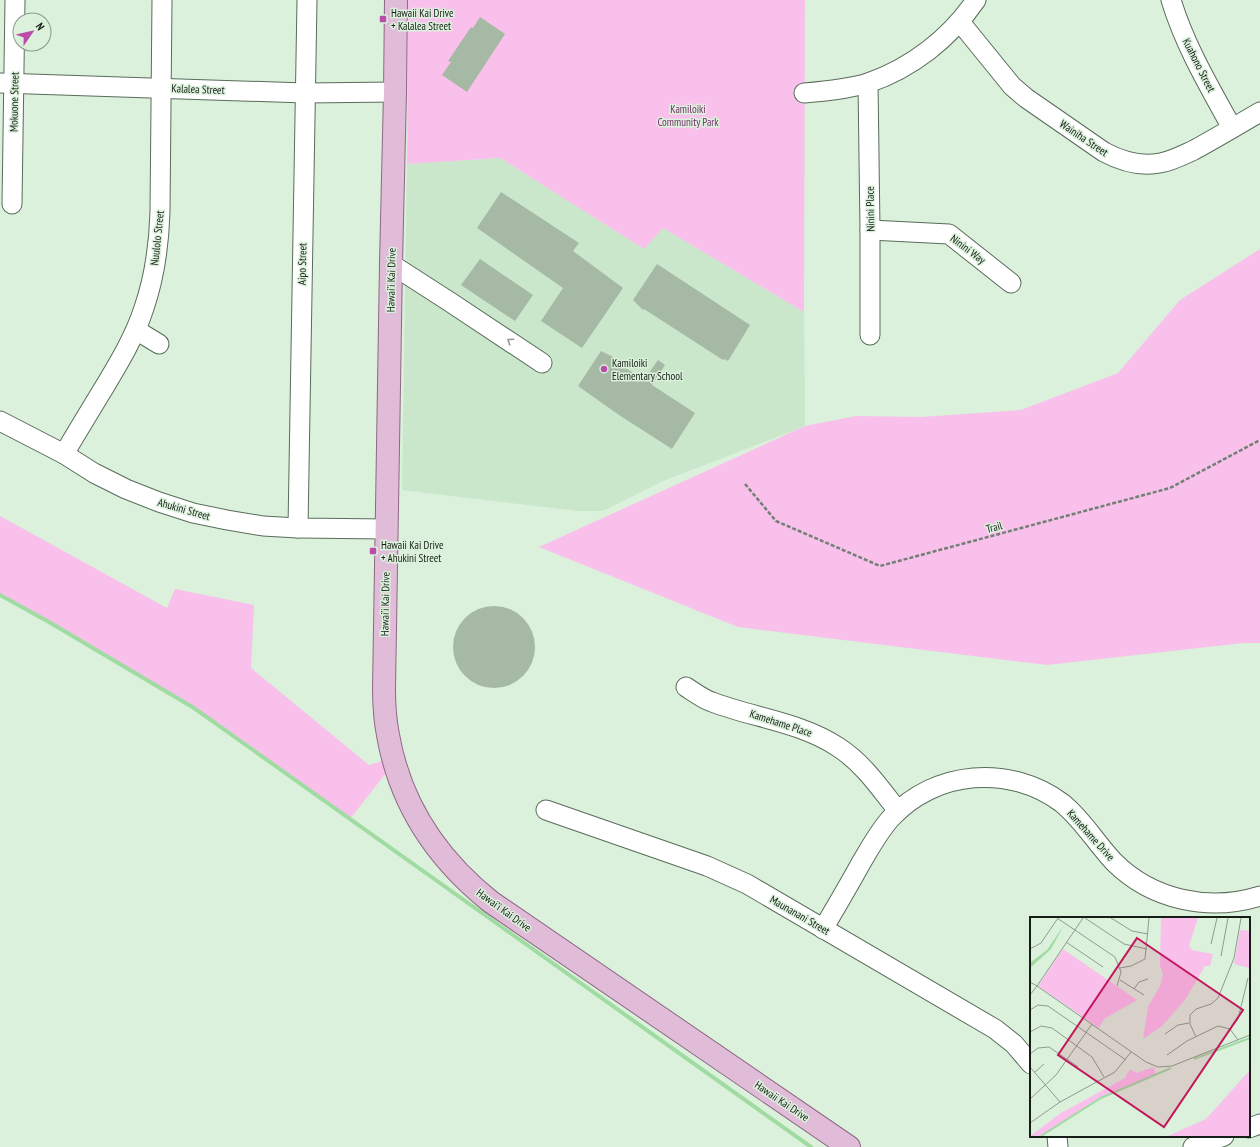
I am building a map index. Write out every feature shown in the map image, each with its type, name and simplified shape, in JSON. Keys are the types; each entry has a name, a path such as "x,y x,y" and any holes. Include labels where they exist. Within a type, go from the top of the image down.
{"main road":[{"name":"Hawai’i Kai Drive","path":"396,0 396,92 391,264 384,689 385,713 392,757 402,785 429,838 458,873 474,888 491,902 715,1055"},
{"name":"Hawaii Kai Drive","path":"715,1055 849,1147"}],"street":[{"name":"Mokuone Street","path":"12,204 7,84 15,0"},
{"name":"Nuulolo Street","path":"64,454 125,352 136,330 151,284 159,236 162,0"},
{"name":"Aipo Street","path":"298,528 307,0"},
{"path":"804,93 830,91 868,83 901,68 917,59 945,37 960,22 976,0"},
{"name":"Kuahono Street","path":"1171,0 1187,45 1232,128"},
{"name":"Wainiha Street","path":"960,22 1012,86 1026,98 1104,152 1115,158 1128,162 1159,164 1172,160 1260,112"},
{"name":"Ninini Place","path":"868,83 870,335"},
{"name":"Kalalea Street","path":"7,84 305,93 396,92"},
{"name":"Ninini Way","path":"870,230 949,234 1011,283"},
{"path":"391,264 542,363"},
{"path":"136,330 158,344"},
{"name":"Ahukini Street","path":"0,421 64,454 94,473 126,489 179,508 227,520 263,526 387,529"},
{"name":"Kamehame Place","path":"686,687 711,702 804,729 828,740 859,764 898,811"},
{"name":"Kamehame Drive","path":"824,929 878,835 887,822 898,811 907,803 926,791 946,783 979,777 1012,780 1043,791 1062,803 1078,818 1115,862 1133,878 1154,890 1176,898 1200,903 1242,901 1260,896"},
{"name":"Maunanani Street","path":"546,810 707,866 747,884 995,1028 1014,1044 1030,1063"},
{"path":"1250,1128 1260,1124"},
{"path":"1057,1137 1058,1147"},
{"path":"1193,1147 1221,1137"}],"path":[{"name":"Trail","path":"745,484 776,520 880,566 1170,488 1260,440"}],"shaded area":[{"name":"Kamiloiki Elementary School","path":"500,158 644,249 663,228 804,312 805,426 663,481 603,511 578,511 402,490 407,164"}],"green space":[{"name":"Kamiloiki Community Park","path":"408,0 805,0 804,312 663,228 644,249 500,158 407,164"},
{"path":"1260,249 1260,643 1243,643 1047,665 738,627 539,547 805,426 856,416 921,417 1021,410 1118,373 1180,300"},
{"path":"0,516 167,608 175,589 254,605 251,668 369,765 382,761 386,773 350,819 194,708 49,622 0,595"}],"building":[{"path":"480,17 505,34 467,92 442,75 451,62 448,61 471,27 473,28"},
{"path":"501,192 579,243 573,251 623,288 582,348 541,321 563,288 477,228"},
{"path":"480,259 533,295 515,321 461,285"},
{"path":"657,264 750,325 728,361 723,360 644,309 643,310 633,300"},
{"path":"601,351 613,357 612,359 644,380 658,360 665,365 652,385 695,413 672,449 619,415 578,386"},
{"path":"494,606 510,609 523,618 532,631 535,647 532,663 523,676 510,685 494,688 478,685 465,676 456,663 453,647 456,631 465,618 478,609"}],"waterway":[{"path":"0,595 49,622 194,708 811,1147"}],"place":[{"name":"Hawaii Kai Drive + Kalalea Street","path":"383,19"},
{"name":"Kamiloiki Elementary School","path":"604,369"},
{"name":"Hawaii Kai Drive + Ahukini Street","path":"373,551"}]}
